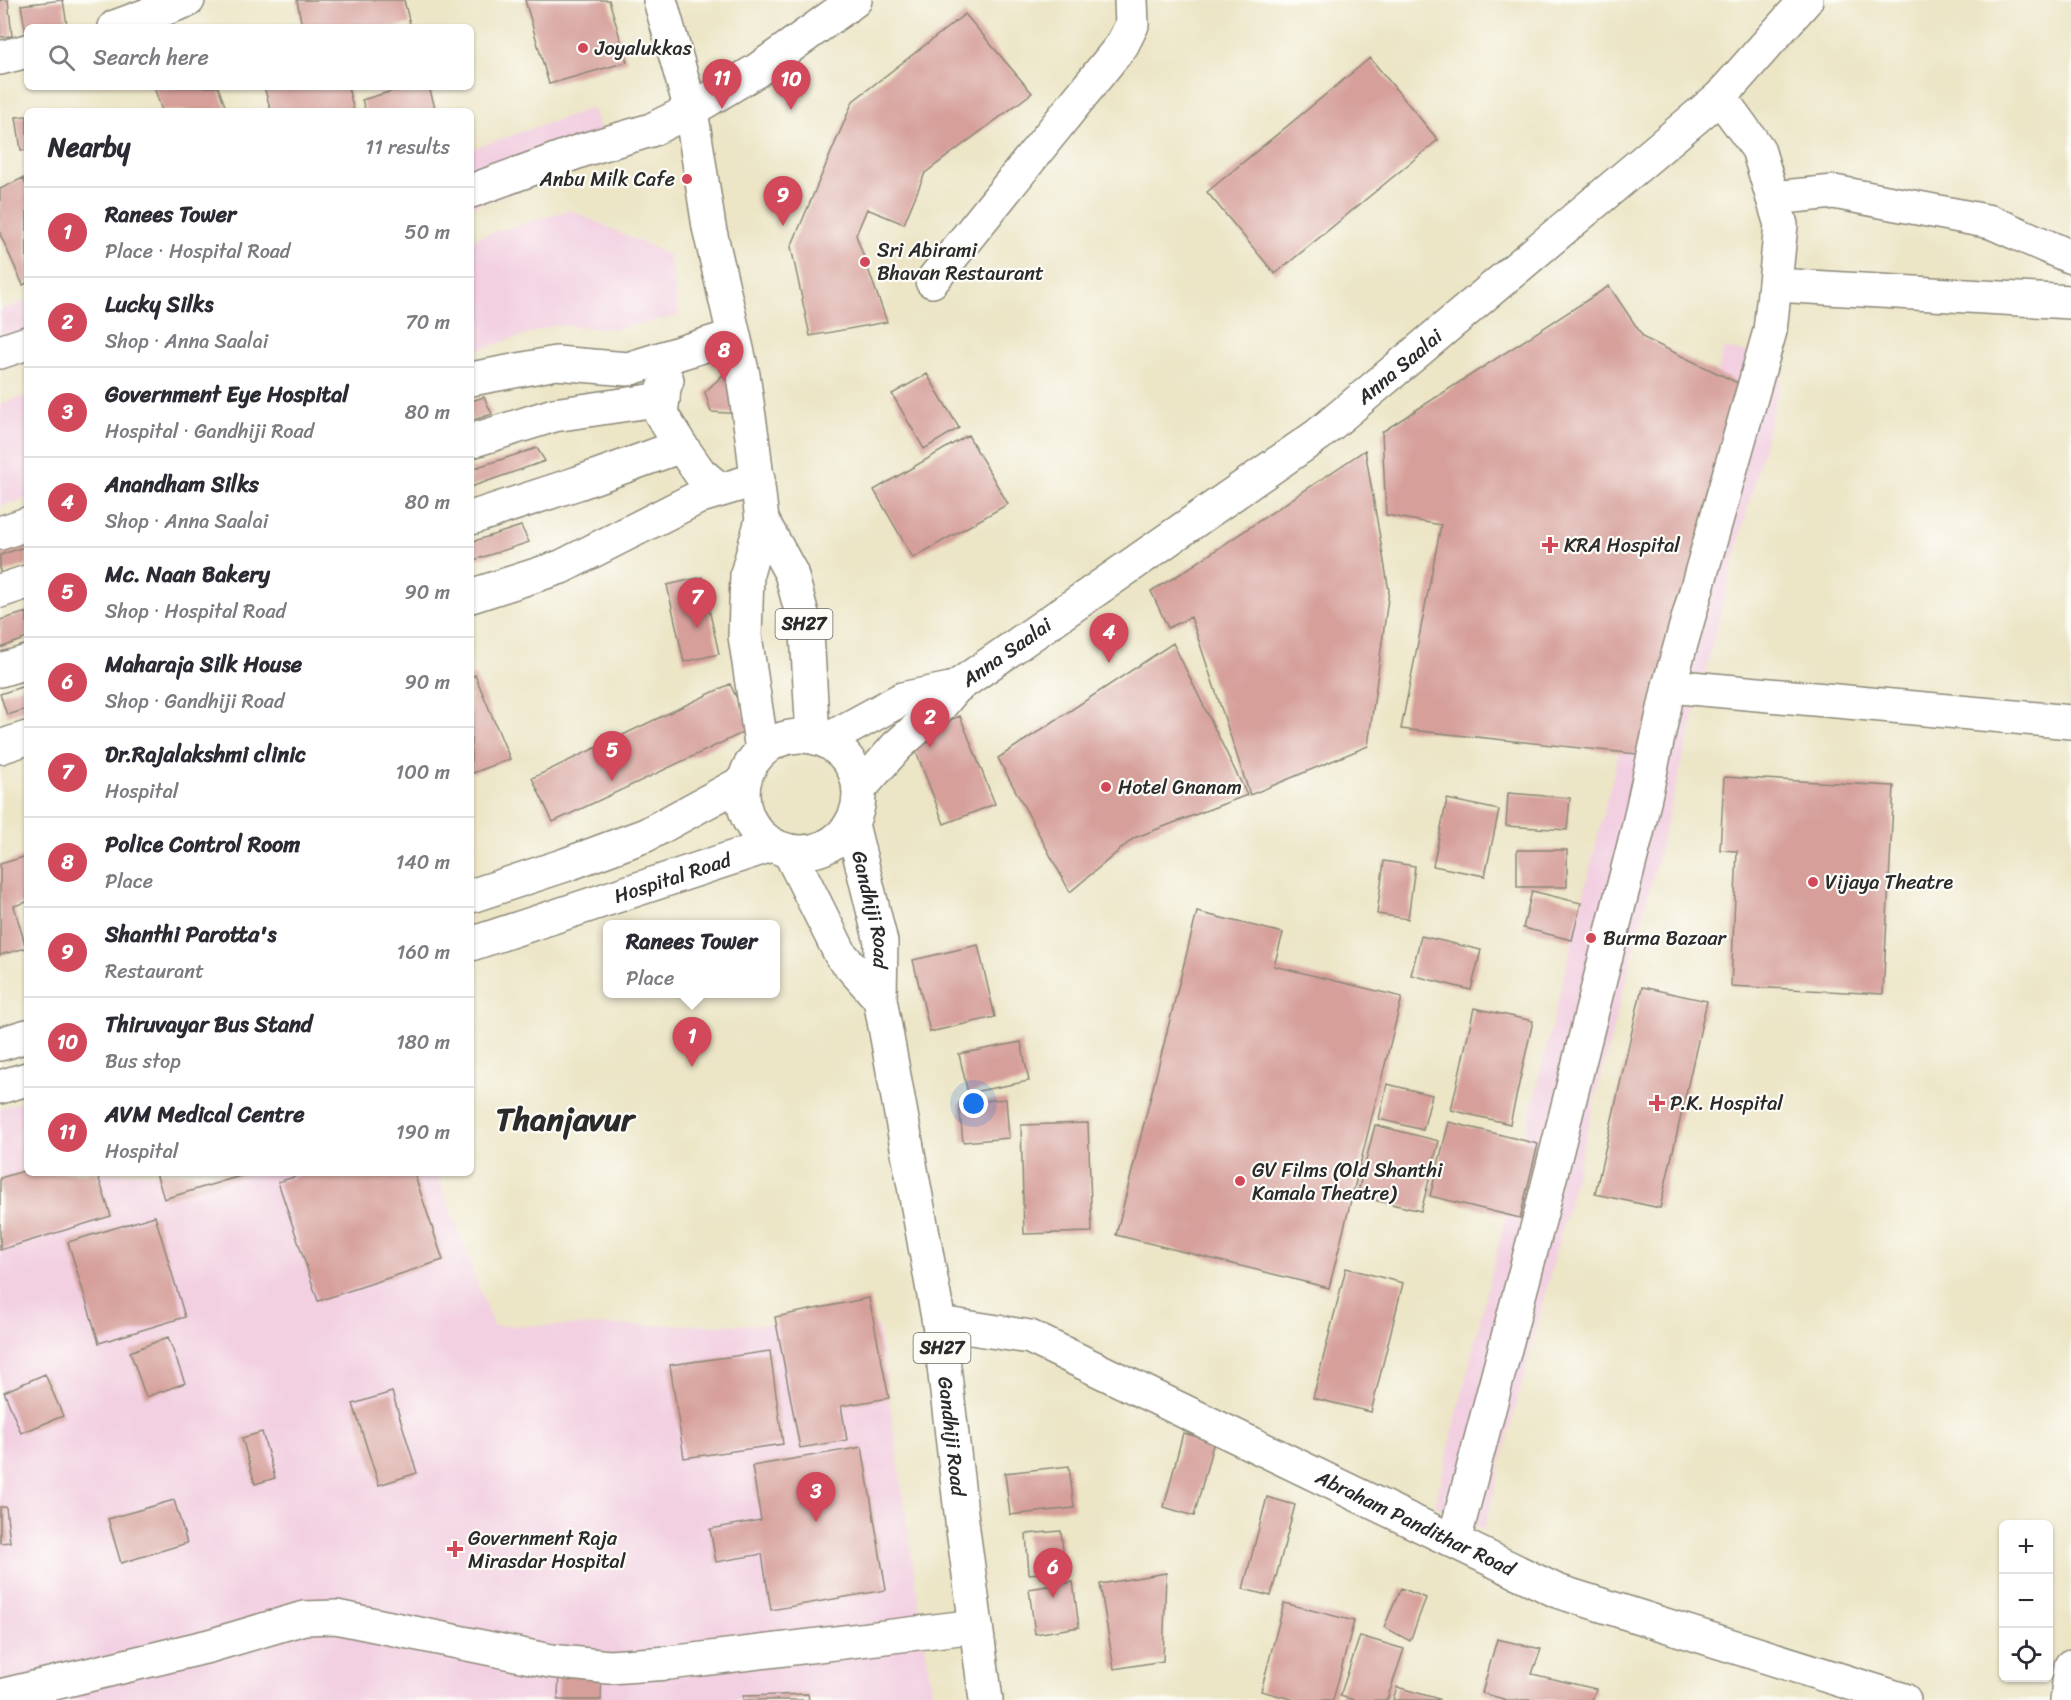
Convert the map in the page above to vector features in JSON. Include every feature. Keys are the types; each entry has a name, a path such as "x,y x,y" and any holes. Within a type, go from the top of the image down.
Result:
{"street":[{"path":"123,24 188,0"},
{"name":"SH27","path":"660,0 691,110 709,227 743,375 758,479 762,520 747,574 745,636 762,750"},
{"path":"474,190 583,150 651,130 691,110 756,71 855,0"},
{"path":"932,281 1122,45 1132,25 1131,0"},
{"name":"Anna Saalai","path":"860,788 897,746 933,714 955,688 1318,435 1720,97 1806,0"},
{"path":"0,58 24,52"},
{"path":"1454,1541 1541,1213 1632,852 1669,686 1770,331 1781,225 1758,149 1720,97"},
{"path":"1773,198 1833,192 1991,222 2071,257"},
{"path":"1775,285 2071,302"},
{"path":"474,378 556,363 628,369 734,336"},
{"path":"0,352 24,345"},
{"path":"679,354 664,388 661,414 700,473 719,489"},
{"path":"474,440 554,415 663,399"},
{"path":"474,517 681,446"},
{"path":"474,595 561,567 701,496 758,479"},
{"name":"SH27","path":"762,520 790,573 807,633 819,739"},
{"path":"0,533 24,525"},
{"path":"0,591 24,583"},
{"path":"0,670 24,663"},
{"path":"1669,686 2071,722"},
{"name":"Anna Saalai","path":"819,739 902,699 955,688"},
{"path":"795,736 819,739 838,749 849,760 860,788 859,806 852,824 840,838 825,848 807,852 780,848 757,833 747,818 743,800 743,782 750,764 762,750 777,740 795,736"},
{"path":"0,747 24,739"},
{"path":"474,895 646,835 743,782"},
{"name":"Gandhiji Road","path":"852,824 881,942 880,999 939,1323 986,1700"},
{"name":"Hospital Road","path":"474,943 780,848"},
{"name":"Gandhiji Road","path":"780,848 841,955 880,999"},
{"path":"0,1044 24,1037"},
{"path":"0,1087 24,1080"},
{"name":"Abraham Pandithar Road","path":"939,1323 1030,1337 1557,1591 1904,1700"},
{"path":"0,1696 209,1646 304,1618 336,1617 550,1661 609,1667 669,1663 976,1626"},
{"path":"2067,1700 2071,1666"}],"shaded area":[{"path":"593,108 609,159 474,206 474,148"},
{"path":"570,210 669,255 679,316 614,329 556,325 474,351 474,238"},
{"path":"24,302 24,361 0,369 0,310"},
{"path":"1724,348 1786,360 1484,1530 1435,1505 1605,807"},
{"path":"24,396 24,499 0,506 0,404"},
{"name":"Government Raja Mirasdar Hospital","path":"24,1102 24,1176 438,1176 493,1326 878,1324 933,1700 0,1700 0,1108"}],"building":[{"path":"0,0 8,0 12,36 0,37"},
{"path":"63,0 67,24 24,24 21,5"},
{"path":"297,0 404,0 410,24 301,24"},
{"path":"525,0 609,0 627,62 549,84"},
{"path":"965,14 1032,93 925,173 904,224 867,209 856,235 887,322 810,336 791,247 853,101"},
{"path":"1370,58 1438,140 1275,274 1207,192"},
{"path":"155,90 219,90 226,108 161,108"},
{"path":"265,90 349,90 353,108 270,108"},
{"path":"396,90 430,90 435,108 365,108 362,100"},
{"path":"24,116 24,150 21,150 16,117"},
{"path":"23,178 23,285 0,234 0,189"},
{"name":"KRA Hospital","path":"1609,286 1644,338 1742,385 1646,755 1401,729 1441,525 1386,515 1382,432"},
{"path":"728,370 743,414 711,412 705,392"},
{"path":"927,374 959,428 924,449 892,394"},
{"path":"484,397 492,414 474,420 474,400"},
{"path":"968,435 1008,504 913,558 874,490"},
{"path":"537,448 545,461 474,486 474,468"},
{"path":"1365,450 1389,591 1368,746 1250,795 1191,617 1168,628 1151,591"},
{"path":"521,526 529,542 474,560 474,541"},
{"path":"24,547 24,566 0,574 0,555"},
{"path":"702,577 719,654 684,662 667,585"},
{"path":"24,613 24,639 0,648 0,620"},
{"path":"1173,643 1247,795 1134,838 1070,892 998,758"},
{"path":"474,676 510,759 474,773"},
{"path":"730,684 751,729 553,822 532,778"},
{"path":"24,686 24,710 7,715 0,694"},
{"path":"960,716 995,804 944,824 910,736"},
{"path":"1724,777 1894,786 1883,994 1731,986 1737,851 1720,850"},
{"path":"1508,793 1570,798 1567,830 1506,826"},
{"path":"1447,799 1499,810 1485,876 1433,866"},
{"path":"1517,850 1567,850 1567,887 1517,887"},
{"path":"24,857 24,903 14,906 24,949 0,955 0,864"},
{"path":"1384,861 1415,866 1408,919 1377,914"},
{"path":"1532,891 1581,903 1572,940 1523,928"},
{"path":"1197,912 1283,933 1274,966 1402,997 1329,1288 1116,1235"},
{"path":"1421,936 1481,950 1471,990 1411,975"},
{"path":"978,945 995,1017 930,1032 913,960"},
{"path":"1642,987 1707,1001 1660,1208 1595,1194"},
{"path":"1474,1008 1533,1021 1510,1124 1451,1110"},
{"path":"1021,1042 1029,1081 968,1093 959,1054"},
{"path":"1387,1084 1432,1095 1423,1130 1379,1119"},
{"path":"1006,1099 1009,1138 963,1142 959,1103"},
{"path":"1449,1122 1538,1144 1520,1218 1430,1196"},
{"path":"1088,1123 1092,1232 1024,1234 1021,1125"},
{"path":"1375,1125 1439,1141 1421,1211 1357,1196"},
{"path":"24,1171 24,1176 98,1176 111,1216 0,1250 0,1178"},
{"path":"157,1176 240,1176 164,1199"},
{"path":"297,1176 415,1176 443,1260 318,1301 278,1182"},
{"path":"155,1216 185,1317 99,1343 68,1242"},
{"path":"1346,1268 1403,1283 1371,1412 1313,1398"},
{"path":"869,1298 889,1398 841,1406 847,1440 800,1448 775,1317"},
{"path":"168,1337 185,1383 146,1397 130,1352"},
{"path":"770,1351 783,1444 684,1458 670,1365"},
{"path":"45,1374 63,1416 21,1433 4,1392"},
{"path":"392,1392 417,1473 379,1485 353,1404"},
{"path":"262,1432 275,1478 255,1484 242,1438"},
{"path":"1183,1433 1214,1441 1194,1516 1164,1507"},
{"path":"862,1447 886,1590 771,1610 762,1554 716,1562 710,1529 761,1520 752,1466"},
{"path":"1069,1466 1074,1508 1010,1515 1005,1473"},
{"path":"1267,1497 1295,1505 1271,1596 1243,1589"},
{"path":"174,1500 187,1543 121,1563 108,1519"},
{"path":"0,1507 6,1507 10,1542 0,1543"},
{"path":"1061,1531 1065,1571 1029,1574 1026,1534"},
{"path":"1166,1573 1163,1661 1114,1669 1100,1584"},
{"path":"1073,1582 1079,1627 1035,1634 1029,1589"},
{"path":"1401,1588 1426,1598 1410,1641 1384,1627"},
{"path":"1284,1603 1354,1621 1333,1700 1295,1700 1261,1691"},
{"path":"1360,1636 1404,1649 1387,1700 1354,1700 1340,1696"},
{"path":"1497,1639 1541,1649 1532,1674 1596,1689 1592,1700 1507,1700 1482,1693"},
{"path":"559,1668 602,1669 601,1700 558,1700"},
{"path":"1397,1687 1439,1699 1439,1700 1393,1700"},
{"path":"808,1694 809,1700 743,1700 743,1696"}],"place":[{"name":"Joyalukkas","path":"583,48"},
{"name":"AVM Medical Centre","path":"722,109"},
{"name":"Thiruvayar Bus Stand","path":"791,110"},
{"name":"Anbu Milk Cafe","path":"687,179"},
{"name":"Shanthi Parotta's","path":"783,226"},
{"name":"Sri Abirami Bhavan Restaurant","path":"865,262"},
{"name":"Police Control Room","path":"724,381"},
{"name":"KRA Hospital","path":"1550,545"},
{"name":"Dr.Rajalakshmi clinic","path":"697,628"},
{"name":"Anandham Silks","path":"1109,663"},
{"name":"Lucky Silks","path":"930,748"},
{"name":"Mc. Naan Bakery","path":"612,781"},
{"name":"Hotel Gnanam","path":"1106,787"},
{"name":"Vijaya Theatre","path":"1813,882"},
{"name":"Burma Bazaar","path":"1591,938"},
{"name":"Ranees Tower","path":"692,1067"},
{"name":"P.K. Hospital","path":"1657,1103"},
{"name":"GV Films (Old Shanthi Kamala Theatre)","path":"1240,1181"},
{"name":"Government Eye Hospital","path":"816,1522"},
{"name":"Government Raja Mirasdar Hospital","path":"455,1549"},
{"name":"Maharaja Silk House","path":"1053,1598"}],"district":[{"name":"Thanjavur","path":"565,1119"}]}
